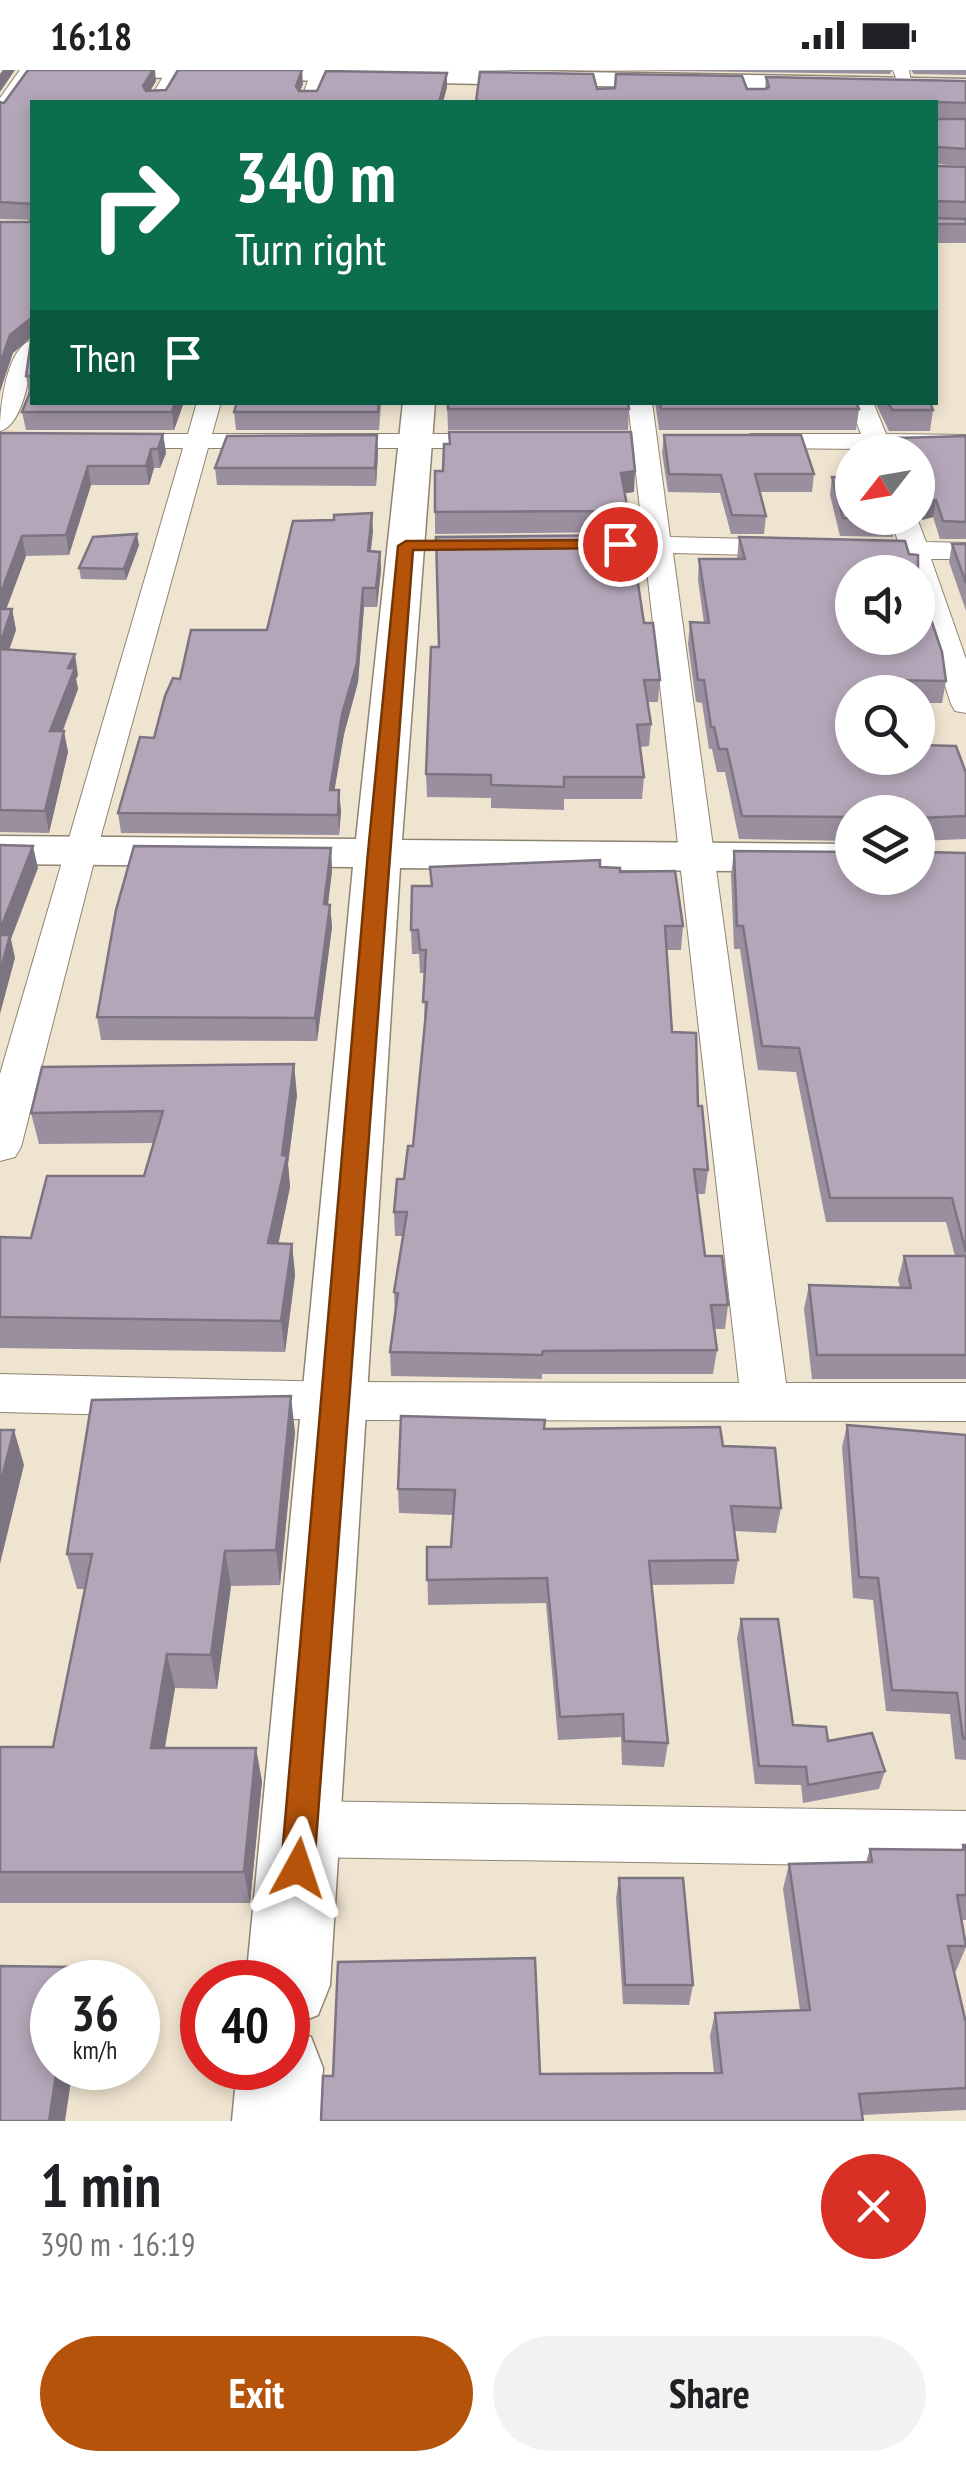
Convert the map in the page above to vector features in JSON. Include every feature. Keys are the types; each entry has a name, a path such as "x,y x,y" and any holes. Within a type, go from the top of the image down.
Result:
{"street":[{"path":"0,110 28,70"},
{"path":"118,70 463,72 603,78 752,92 904,77 962,92"},
{"path":"309,100 320,71"},
{"path":"157,100 174,72"},
{"path":"453,100 463,72"},
{"path":"603,78 604,100"},
{"path":"0,424 30,352"},
{"path":"0,1147 80,850 208,405"},
{"path":"640,405 765,1402"},
{"path":"862,405 873,435"},
{"path":"290,1960 378,852 415,546 417,422"},
{"path":"0,441 198,440 417,422 530,441"},
{"path":"721,441 835,445"},
{"path":"935,444 966,442"},
{"path":"910,535 966,704"},
{"path":"598,545 966,551"},
{"path":"0,850 835,858"},
{"path":"0,1393 334,1400 966,1402"},
{"path":"301,1829 966,1839"},
{"path":"276,2121 278,2090"}],"building":[{"path":"28,70 153,70 143,86 146,91 166,90 178,70 302,70 296,86 299,91 317,91 326,71 447,73 440,100 30,100 30,204 0,202 0,102 4,103"},
{"path":"480,72 593,74 597,89 615,88 616,74 742,76 747,89 766,89 766,77 966,81 966,103 476,100"},
{"path":"938,119 966,119 966,149 938,147"},
{"path":"938,166 966,167 966,202 938,201"},
{"path":"938,218 966,219 966,224 938,224"},
{"path":"0,222 29,222 30,319 10,335 0,364"},
{"path":"30,392 30,405 174,405 172,412 22,412"},
{"path":"236,405 379,405 378,412 234,412"},
{"path":"448,405 628,405 629,409 448,409"},
{"path":"660,405 857,405 859,409 661,409"},
{"path":"890,405 931,405 933,410 892,410"},
{"path":"449,432 631,432 635,471 621,473 628,511 435,512 435,471 443,471 444,444 450,444"},
{"path":"0,433 163,434 158,449 151,449 146,466 88,466 66,535 22,536 0,595"},
{"path":"377,435 375,468 215,468 227,436"},
{"path":"664,435 801,435 814,474 755,474 766,516 732,515 721,475 669,474"},
{"path":"966,436 966,522 943,521 935,500 935,437"},
{"path":"372,513 368,551 380,552 376,588 363,588 357,663 342,714 330,790 339,790 338,815 118,813 140,737 154,738 165,696 173,678 180,679 191,630 267,630 293,521 334,520 334,515"},
{"path":"137,534 124,569 79,568 93,537"},
{"path":"629,535 629,564 635,564 644,623 653,623 660,680 644,680 651,724 637,725 644,777 564,777 564,787 491,785 491,775 426,774 431,647 439,647 436,537"},
{"path":"739,537 905,541 909,554 918,555 835,555 835,655 935,655 935,631 946,681 935,681 935,675 835,675 835,775 935,775 935,745 956,746 966,773 966,816 935,817 935,795 835,795 835,817 742,816 727,749 719,749 711,727 704,680 698,680 690,622 709,623 699,559 745,559"},
{"path":"952,544 966,544 966,583"},
{"path":"0,609 12,609 0,644"},
{"path":"0,649 75,654 68,668 75,668 50,731 64,731 45,811 0,810"},
{"path":"0,845 33,846 0,930"},
{"path":"134,846 331,848 324,904 330,905 315,1018 97,1017 116,910"},
{"path":"734,851 835,852 835,895 935,895 935,852 966,853 966,1252 952,1198 830,1198 799,1048 762,1046 743,926 737,926"},
{"path":"600,860 600,867 620,868 620,872 675,871 683,926 665,926 672,1032 696,1033 698,1106 702,1106 708,1170 694,1169 705,1256 722,1256 728,1305 711,1305 717,1350 543,1351 542,1355 390,1352 398,1293 394,1292 407,1212 394,1212 397,1179 404,1179 408,1146 413,1146 427,1002 423,1002 426,950 420,950 418,930 411,930 412,886 432,886 430,867"},
{"path":"0,935 10,935 0,972"},
{"path":"294,1064 282,1155 287,1156 268,1243 292,1244 281,1321 0,1317 0,1237 31,1238 47,1176 144,1176 163,1111 31,1113 42,1067"},
{"path":"904,1256 966,1256 966,1355 817,1355 809,1285 911,1288"},
{"path":"291,1396 276,1550 225,1551 211,1655 167,1654 151,1748 256,1748 244,1872 0,1872 0,1747 53,1747 92,1554 67,1554 92,1400"},
{"path":"401,1416 545,1420 544,1429 720,1427 723,1446 775,1448 781,1508 731,1506 738,1560 649,1561 668,1743 624,1741 623,1714 560,1717 547,1578 427,1580 427,1547 451,1547 455,1490 398,1489"},
{"path":"847,1425 966,1435 966,1739 957,1693 892,1690 878,1578 859,1577"},
{"path":"0,1430 14,1430 0,1485"},
{"path":"741,1619 778,1619 793,1725 826,1727 828,1741 872,1733 885,1771 808,1785 806,1767 759,1766"},
{"path":"966,1845 966,1895 957,1895 966,1946 948,1946 966,2023 966,2088 859,2094 863,2121 321,2121 323,2076 333,2076 338,1962 535,1958 540,2074 722,2073 715,2013 810,2010 789,1864 872,1862 870,1849 964,1850"},
{"path":"619,1878 683,1878 693,1985 625,1985"},
{"path":"0,1966 30,1966 30,2090 54,2090 49,2121 0,2121"}],"route":[{"path":"298,1868 406,546 620,544"}]}
